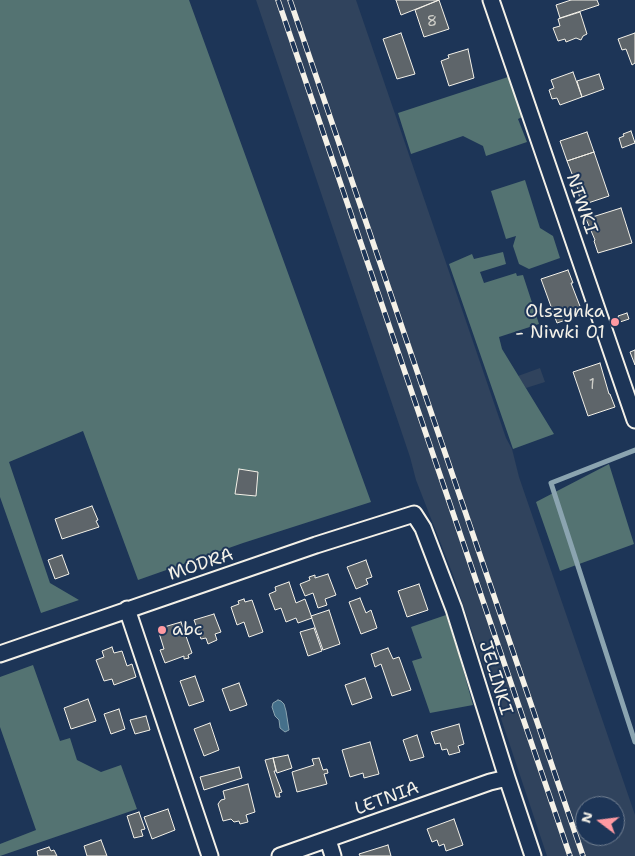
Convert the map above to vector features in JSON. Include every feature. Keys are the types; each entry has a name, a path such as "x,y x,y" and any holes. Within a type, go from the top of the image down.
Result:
{"street":[{"name":"NIWKI","path":"492,0 635,420"},
{"name":"MODRA","path":"0,654 127,609 414,514"},
{"name":"JELINKI","path":"414,514 423,528 454,609 533,856"},
{"path":"127,609 210,856"},
{"name":"LETNIA","path":"280,856 490,782 507,778"},
{"path":"328,840 333,856"}],"shaded area":[{"path":"256,0 356,0 506,438 512,449 519,477 635,815 635,856 547,856 453,575 416,480 410,457"},
{"path":"540,368 545,382 526,388 518,376"},
{"path":"278,700 284,704 286,711 289,730 285,732 280,728 279,720 275,716 272,707 273,703"}],"green space":[{"path":"0,0 189,0 371,502 243,543 138,580 83,431 9,462 50,583 79,600 41,613 0,497"},
{"path":"508,77 522,117 518,119 527,142 486,156 483,146 463,136 411,154 398,113"},
{"path":"525,180 540,228 553,236 560,258 529,269 519,264 513,246 516,236 506,239 491,191"},
{"path":"503,252 506,264 480,272 484,283 516,273 517,276 523,275 539,324 499,337 502,349 554,434 513,449 449,264 472,254 474,259"},
{"path":"609,464 634,544 560,571 536,502"},
{"path":"446,615 473,705 430,713 412,661 422,658 411,627"},
{"path":"33,665 60,741 70,738 77,760 101,772 121,765 137,809 0,856 0,844 36,830 0,727 0,677"}],"building":[{"path":"396,0 439,0 401,15"},
{"path":"439,0 449,29 424,37 415,10"},
{"path":"571,0 597,0 599,5 560,18 556,5"},
{"path":"580,12 587,34 581,40 576,38 566,42 565,39 558,41 553,28 560,26 558,19"},
{"path":"401,33 415,74 397,79 383,39"},
{"path":"635,33 635,63 632,65 626,49 622,50 618,39"},
{"path":"468,49 474,78 449,86 441,61 449,58 448,55"},
{"path":"573,72 582,97 560,105 557,98 552,99 549,90 554,88 551,80"},
{"path":"599,74 604,89 582,97 577,81"},
{"path":"631,131 635,143 622,148 619,138"},
{"path":"587,132 594,152 567,161 560,141"},
{"path":"594,152 609,196 582,205 567,161"},
{"path":"621,208 632,243 598,253 586,219"},
{"path":"568,270 583,314 557,323 541,279"},
{"path":"627,313 629,319 620,322 618,316"},
{"path":"635,350 635,365 630,352"},
{"path":"600,363 615,407 588,416 573,372"},
{"path":"239,469 258,472 256,496 235,494"},
{"path":"92,506 99,527 62,539 55,519"},
{"path":"62,555 69,574 55,579 48,560"},
{"path":"366,560 372,577 366,579 368,584 356,589 347,567"},
{"path":"328,574 336,595 325,599 327,605 318,608 313,593 305,596 300,584 310,580 309,577 315,575 315,578"},
{"path":"289,582 296,603 305,599 312,618 298,623 296,618 286,622 281,608 275,610 269,594 276,591 275,587"},
{"path":"419,584 428,610 407,617 398,591"},
{"path":"360,598 366,613 371,610 377,628 361,634 349,602"},
{"path":"244,599 245,602 252,600 263,632 249,637 244,622 237,625 231,607 239,604 238,601"},
{"path":"329,610 340,644 323,650 311,616"},
{"path":"214,614 221,632 215,634 217,640 208,644 206,638 201,639 194,620"},
{"path":"181,622 192,653 188,655 189,658 184,659 184,656 165,663 160,650 164,649 159,633 166,631 164,627"},
{"path":"314,628 322,651 308,656 300,632"},
{"path":"112,647 114,653 122,651 127,666 132,664 136,677 114,685 112,679 104,681 96,660 104,657 102,651"},
{"path":"388,648 393,659 399,657 411,690 392,696 381,664 375,667 371,654"},
{"path":"195,676 204,701 189,706 180,681"},
{"path":"365,678 372,698 352,705 345,685"},
{"path":"239,683 247,705 230,711 222,689"},
{"path":"88,699 96,721 71,729 64,708"},
{"path":"119,709 125,729 111,734 104,714"},
{"path":"146,716 150,730 135,734 130,720"},
{"path":"210,723 219,750 204,756 194,729"},
{"path":"459,724 464,744 458,746 460,752 449,755 447,749 442,750 440,743 435,744 431,732"},
{"path":"417,735 424,757 410,761 403,740"},
{"path":"370,742 379,774 364,778 363,773 350,777 342,750"},
{"path":"288,755 292,768 277,773 273,758"},
{"path":"273,758 276,771 274,771 282,792 279,793 280,797 276,797 265,760"},
{"path":"319,758 323,770 327,769 328,773 324,774 327,784 297,792 292,772 314,765 312,759"},
{"path":"239,767 242,778 204,790 200,777"},
{"path":"248,784 255,812 246,815 248,822 240,824 239,821 234,822 231,819 223,821 218,804 221,800 225,799 223,791"},
{"path":"168,809 175,830 152,839 144,817"},
{"path":"139,812 145,829 141,830 143,836 134,838 127,816"},
{"path":"454,819 463,845 446,851 444,844 439,846 437,840 432,842 427,829"},
{"path":"101,840 107,856 87,856 84,846"},
{"path":"388,845 391,856 360,856 359,854"},
{"path":"49,847 51,851 54,850 57,856 38,856 37,851"}],"waterway":[{"path":"635,450 551,483 635,742"}],"railway":[{"path":"278,0 570,856"},
{"path":"290,0 583,856"}],"place":[{"name":"Olszynka - Niwki 01","path":"615,322"},
{"name":"abc","path":"162,630"}]}
